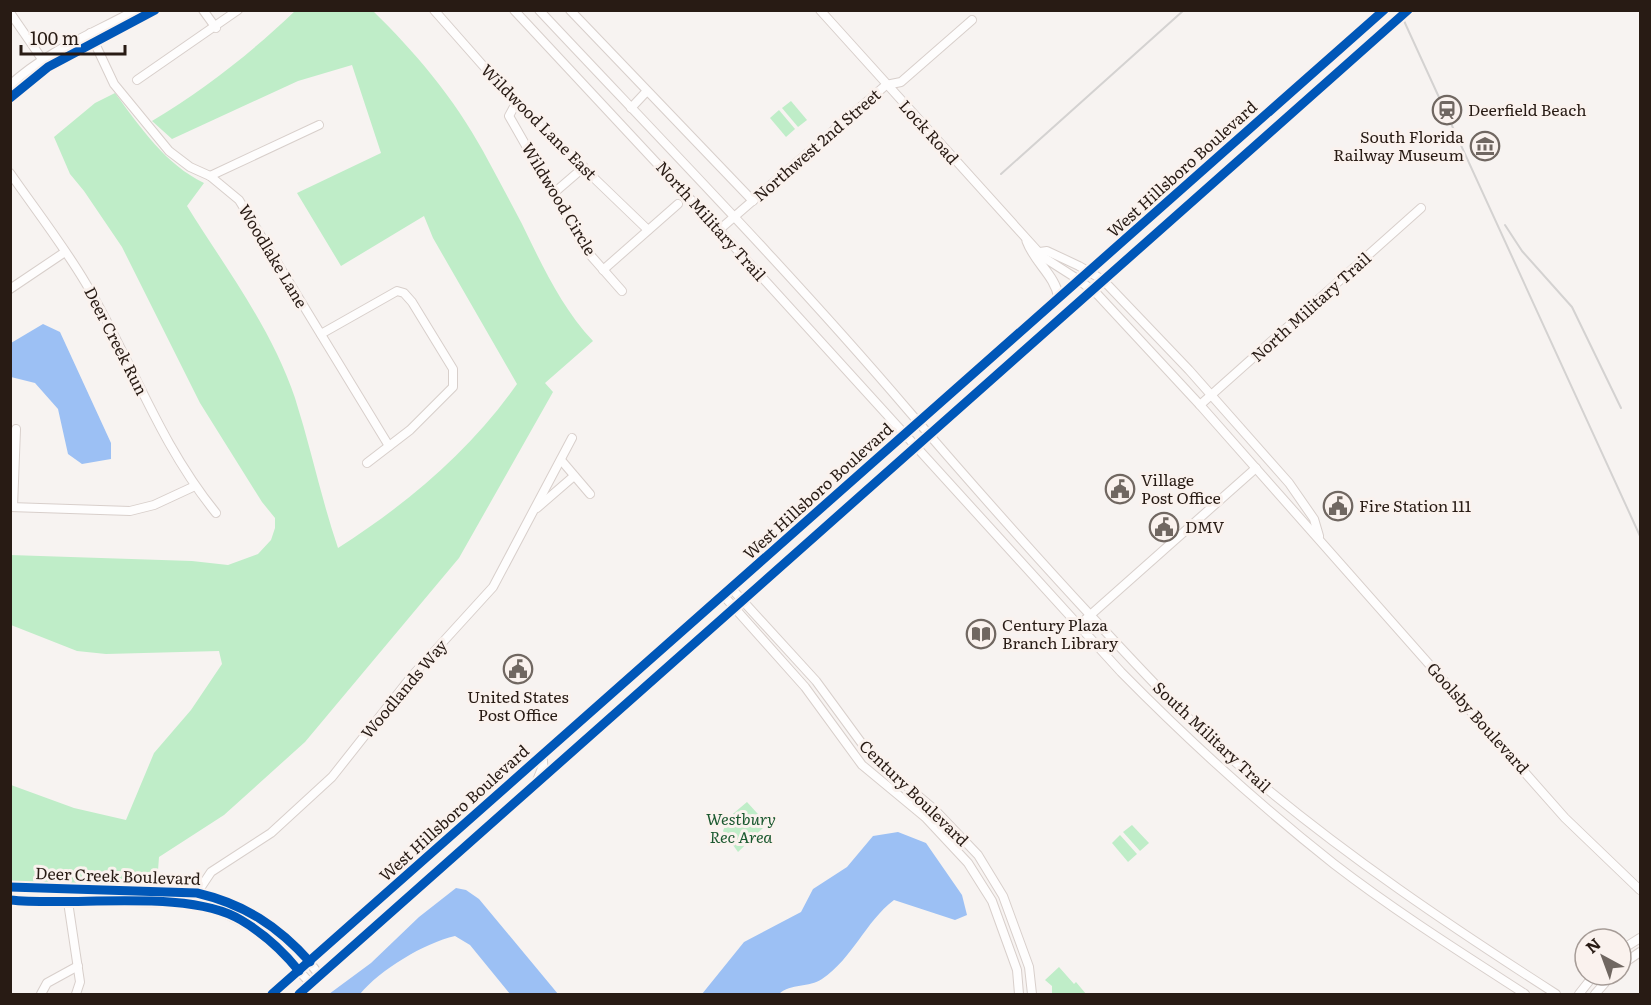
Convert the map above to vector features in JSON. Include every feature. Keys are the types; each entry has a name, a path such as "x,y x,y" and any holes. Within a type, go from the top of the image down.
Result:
{"main road":[{"name":"West Hillsboro Boulevard","path":"272,994 1384,10"},
{"name":"West Hillsboro Boulevard","path":"299,994 1408,10"},
{"path":"1318,89 1329,73 1329,59"},
{"path":"1211,184 1219,157"},
{"path":"1027,241 1031,252 1053,278 1059,298"},
{"path":"557,743 554,755 557,766"},
{"path":"536,785 543,767 542,756"}],"street":[{"path":"10,85 43,59 136,10"},
{"path":"10,98 48,67 155,10"},
{"path":"203,10 216,28"},
{"path":"137,80 216,28 238,10"},
{"name":"Wildwood Lane East","path":"434,10 516,103 648,230"},
{"name":"North Military Trail","path":"514,10 905,434"},
{"name":"North Military Trail","path":"539,10 734,218 918,422"},
{"path":"570,10 646,92 753,201"},
{"name":"Lock Road","path":"820,10 1027,241 1043,257 1079,280"},
{"path":"11,14 48,67"},
{"name":"Northwest 2nd Street","path":"719,230 886,85 901,82 972,20"},
{"name":"Woodlake Lane","path":"90,33 114,84 169,151 190,167 210,176 239,200 389,446"},
{"path":"631,108 646,92"},
{"name":"Wildwood Circle","path":"516,103 509,116 555,192 585,249 622,291"},
{"path":"210,176 319,125"},
{"path":"555,192 584,167"},
{"name":"Deer Creek Run","path":"10,172 86,283 160,430 195,486 216,513"},
{"path":"603,270 678,204"},
{"name":"North Military Trail","path":"1200,405 1421,208"},
{"name":"Lock Road","path":"1040,252 1047,251 1103,280"},
{"path":"10,289 65,252"},
{"path":"1079,280 1093,290"},
{"name":"Goolsby Boulevard","path":"1103,280 1211,395 1289,483 1314,519 1321,540"},
{"name":"Goolsby Boulevard","path":"1093,290 1321,540 1565,818 1641,890"},
{"path":"321,334 397,291 404,293 412,302 453,369 453,387 389,446 367,463"},
{"name":"South Military Trail","path":"918,422 1000,518 1090,615 1183,712 1247,772 1391,885 1556,994"},
{"path":"15,429 12,507 130,511 154,505 195,486"},
{"name":"South Military Trail","path":"905,434 1078,626 1179,731 1237,784 1371,891 1525,994"},
{"name":"Woodlands Way","path":"195,903 197,893 211,872 271,833 332,777 411,677 493,587 572,438"},
{"path":"561,460 590,494"},
{"path":"1078,626 1256,468"},
{"path":"533,512 574,476"},
{"name":"Century Boulevard","path":"731,588 816,681 871,756 934,809 978,855 1003,896 1029,967 1032,994"},
{"name":"Century Boulevard","path":"723,596 805,687 862,765 926,818 968,863 992,901 1017,970 1019,994"},
{"name":"Deer Creek Boulevard","path":"10,887 197,893 253,912 283,934 320,976"},
{"name":"Deer Creek Boulevard","path":"10,900 195,903 241,919 275,945 311,984"},
{"path":"68,902 80,982 76,994"},
{"path":"41,994 47,983 78,966"}],"green space":[{"path":"295,11 373,11 404,43 447,94 472,131 553,285 571,314 593,341 545,383 553,392 459,558 305,742 224,815 159,857 157,884 11,883 11,785 74,808 126,820 154,753 191,710 222,664 219,651 106,654 77,651 11,625 10,555 192,561 228,565 258,554 271,540 275,528 275,518 262,502 200,403 122,247 70,174 54,137 95,103 115,93 155,144 177,166 204,183 187,206 247,299 274,347 295,398 338,548 364,531 436,475 479,432 517,384 433,238 424,216 341,266 297,193 381,153 352,65 298,81 172,139 152,121 227,70"},
{"path":"791,101 807,120 798,127 782,108"},
{"path":"779,110 795,129 786,137 770,118"},
{"name":"Westbury Rec Area","path":"747,802 767,824 738,852 723,831 728,818"},
{"path":"1132,825 1149,843 1140,851 1123,832"},
{"path":"1120,835 1137,854 1128,862 1112,843"},
{"path":"1059,967 1086,994 1052,994 1052,986 1045,980"}],"water":[{"path":"43,324 60,332 111,443 111,459 82,464 68,454 58,409 35,383 11,377 11,343"},
{"path":"898,832 926,843 962,895 967,915 955,920 894,900 875,919 842,961 817,982 789,988 779,994 702,994 744,942 801,912 813,889 847,867 873,836"},
{"path":"456,888 466,890 479,899 558,994 510,994 470,945 455,936 430,945 403,959 379,976 360,994 329,994 371,963 419,917"}],"railway":[{"path":"1001,174 1184,10"},
{"path":"1399,10 1640,536"},
{"path":"1505,225 1522,251 1572,307 1621,408"}],"cycle path":[{"path":"10,98 48,67 155,10"},
{"path":"272,994 1384,10"},
{"path":"299,994 1408,10"},
{"path":"10,887 197,893 230,903 259,918 273,927 310,962"},
{"path":"10,900 36,902 162,901 219,910 241,920 257,931 299,971"}],"place":[{"name":"Deerfield Beach","path":"1447,110"},
{"name":"South Florida Railway Museum","path":"1485,146"},
{"name":"Village Post Office","path":"1120,489"},
{"name":"Fire Station 111","path":"1338,506"},
{"name":"DMV","path":"1164,527"},
{"name":"Century Plaza Branch Library","path":"981,634"},
{"name":"United States Post Office","path":"518,669"}]}
